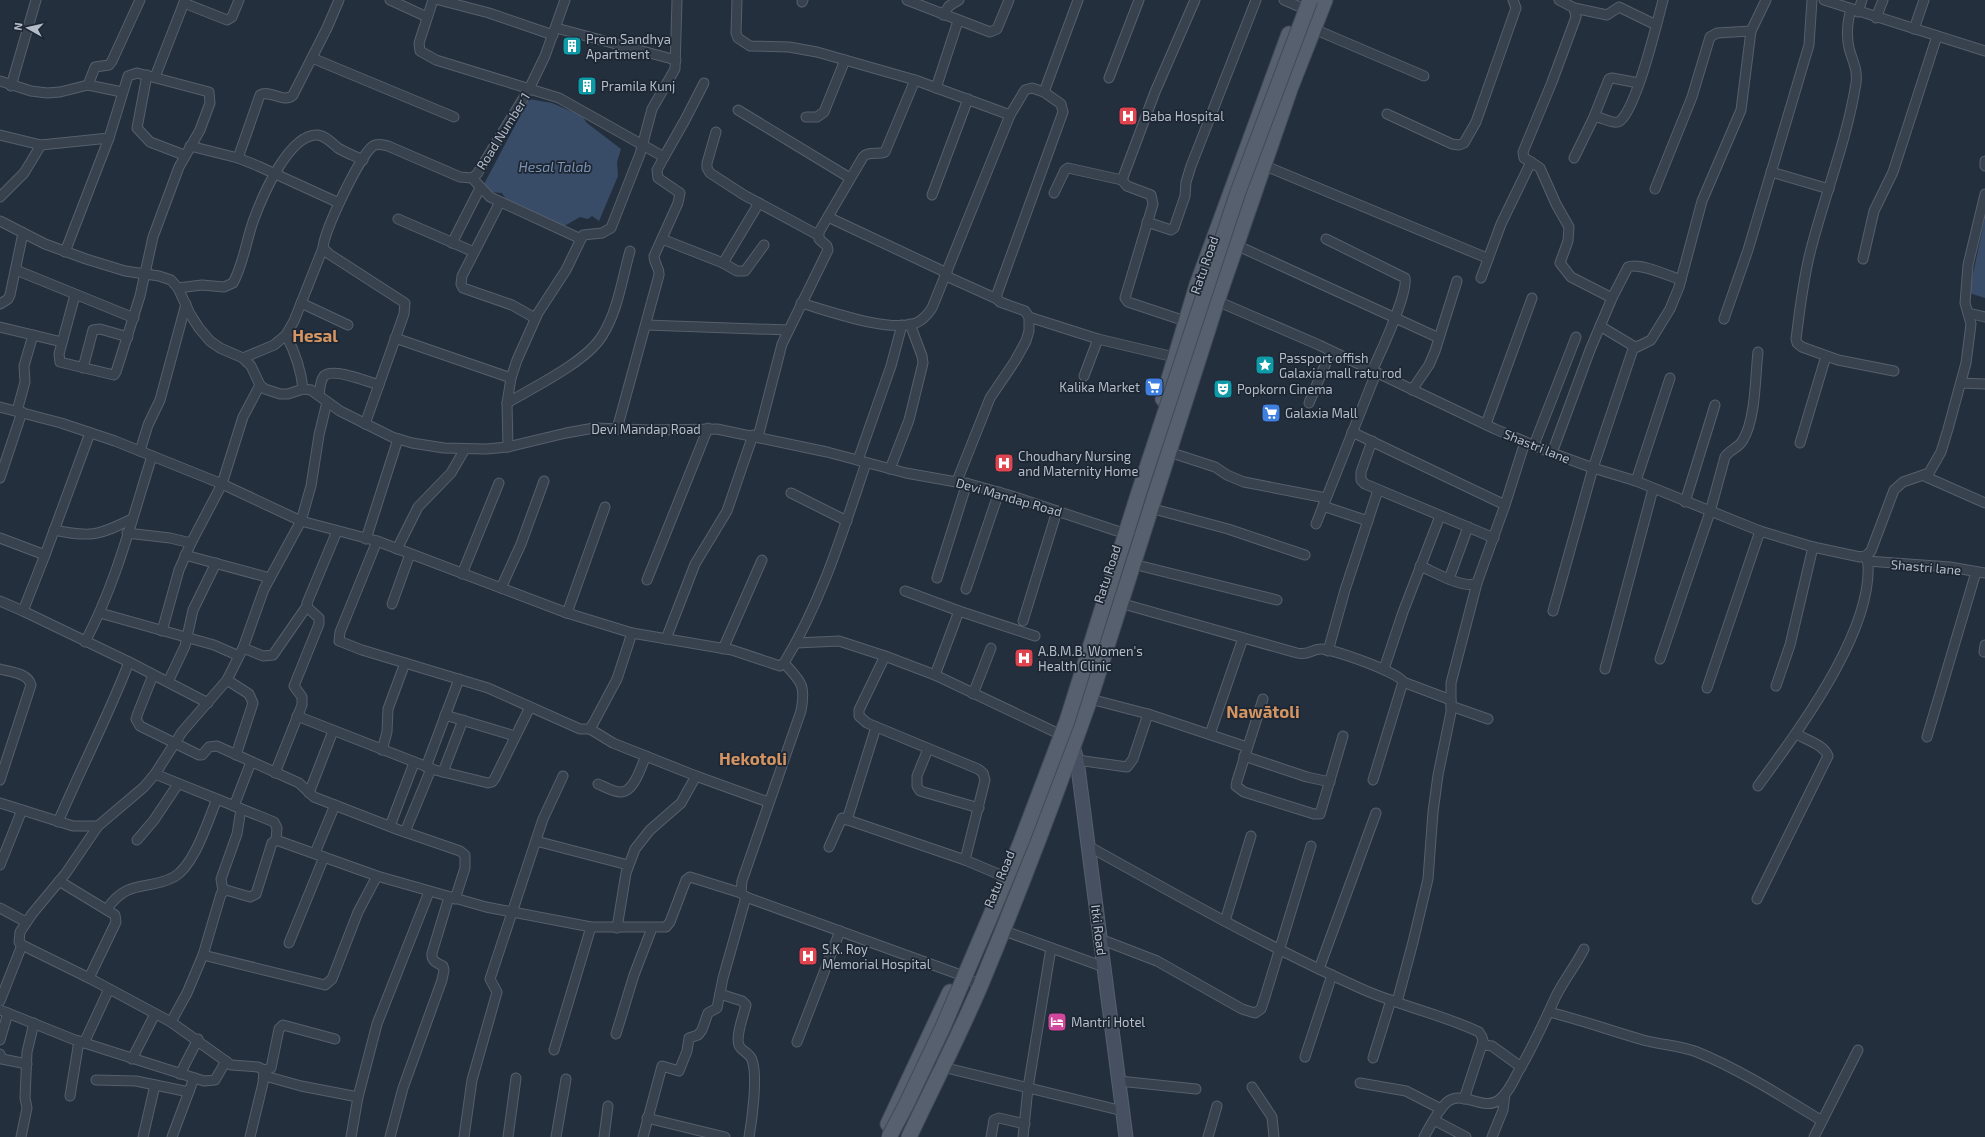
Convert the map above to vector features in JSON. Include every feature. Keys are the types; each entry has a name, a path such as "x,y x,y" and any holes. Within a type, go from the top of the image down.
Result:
{"main road":[{"path":"898,1137 950,1030 998,920 1075,724 1147,495 1245,194 1319,0"},
{"name":"Ratu Road","path":"909,1137 980,985 1022,885 1074,744 1090,699 1217,301 1263,165 1325,0"},
{"name":"Ratu Road","path":"882,1137 919,1061 958,974 1000,875 1056,732 1160,411 1185,321 1250,136 1304,2"},
{"path":"889,1137 943,1027 1021,842 1067,721 1141,485 1238,192 1304,2"}],"street":[{"path":"11,86 36,0"},
{"path":"88,85 95,67 105,66 112,61 140,0"},
{"path":"184,155 150,142 137,128 138,119 151,76 184,1 227,20 232,17 239,0"},
{"path":"238,158 260,94 267,93 290,98 312,58 339,0"},
{"path":"390,0 427,17"},
{"path":"433,0 419,43 420,51 424,55 559,98 575,105 664,157"},
{"path":"439,0 555,32 676,60"},
{"name":"Road Number 1","path":"286,335 294,321 339,203 371,147 381,144 460,178 472,178 477,174 529,89 555,32 565,0"},
{"path":"508,447 507,403 511,378 535,318 566,270 583,235 602,233 611,228 642,145 652,109 673,74 676,60 677,0"},
{"path":"738,0 736,33 742,42 756,47 794,48 817,52 915,80 1010,115"},
{"path":"907,0 985,31 994,31 997,29 1009,0"},
{"path":"943,15 949,6 959,0"},
{"path":"1044,92 1078,0"},
{"path":"1109,78 1139,0"},
{"path":"1122,180 1156,92 1195,0"},
{"path":"1147,222 1167,230 1174,228 1185,196 1186,182 1191,166 1256,0"},
{"path":"1284,0 1304,2"},
{"path":"1386,114 1452,144 1459,145 1464,143 1476,122 1516,8 1514,0"},
{"path":"1559,0 1574,8 1607,15 1619,7 1656,25"},
{"path":"1593,119 1597,117 1612,122 1620,120 1634,98 1663,0"},
{"path":"1600,326 1635,347 1647,344 1657,333 1670,309 1681,280 1702,200 1741,110 1751,31 1766,0"},
{"path":"1724,320 1748,250 1809,45 1812,0"},
{"path":"1824,0 1838,2 1876,18 1985,51"},
{"path":"1862,0 1855,10 1846,30 1849,47 1856,67 1856,80 1842,144 1811,250 1804,284 1796,339 1802,347 1826,356 1894,371"},
{"path":"1876,18 1883,0"},
{"path":"1914,29 1924,0"},
{"path":"1574,8 1576,17 1552,82 1523,152 1524,158 1540,168 1556,204 1569,227 1568,241 1560,263 1571,277 1612,298"},
{"path":"936,88 958,21"},
{"path":"1314,29 1424,76"},
{"path":"1655,189 1692,97 1710,36 1717,33 1751,31"},
{"path":"1863,259 1874,211 1894,172 1938,36"},
{"path":"312,58 454,117"},
{"path":"806,117 817,118 824,112 845,60"},
{"path":"65,252 109,138 128,76 132,73 151,76 209,92 210,102 200,130 184,155 153,237 146,264 146,274 134,318 114,375 60,362 58,358 75,295"},
{"path":"1574,158 1593,119 1606,81 1612,78 1639,83"},
{"path":"818,235 865,154 885,152 915,80"},
{"path":"0,81 11,86 47,93 60,92 88,85 122,92"},
{"path":"618,429 660,275 660,271 654,261 654,256 680,198 680,193 658,178 657,170 704,83"},
{"path":"801,303 874,323 906,325 917,323 925,317 932,308 1010,115 1024,90 1032,88 1044,92 1061,104 1063,112 1000,284 997,299"},
{"path":"932,195 968,100"},
{"path":"738,110 850,178"},
{"path":"666,639 694,564 727,511 756,436 778,356 788,330 828,250 827,246 819,239 818,235 759,203 717,177 707,168 716,132"},
{"path":"178,288 202,285 224,287 233,283 247,245 254,219 275,174 290,151 300,141 310,136 318,135 328,139 337,147 363,160"},
{"path":"0,136 41,144 109,138"},
{"path":"0,197 24,173 41,144"},
{"path":"190,146 238,158 339,203"},
{"path":"1985,161 1985,166"},
{"path":"1481,278 1487,258 1501,224 1531,162"},
{"path":"1263,165 1487,258"},
{"path":"1054,193 1065,170 1068,168 1122,180 1127,186 1152,195 1153,204 1125,298 1128,302 1185,321"},
{"path":"1771,172 1829,190"},
{"path":"472,178 490,197 580,239"},
{"path":"452,243 480,188"},
{"path":"1758,786 1796,734 1830,680 1847,644 1863,606 1866,592 1868,557 1894,490 1903,482 1924,476 1934,466 1941,452 1961,383 1970,331 1971,324 1965,303 1968,265 1985,194"},
{"path":"500,202 461,280 463,288 512,304 535,318"},
{"path":"724,263 759,203"},
{"path":"828,217 997,299 1004,304 1025,311 1029,317 1029,331 1026,341 990,398 957,481"},
{"path":"398,219 474,252"},
{"path":"0,221 65,252 124,271 171,280 178,288 193,319 210,341 220,348 243,358 251,366 260,385 265,389 280,394 288,394 303,389 300,365 295,351 286,335 274,345 243,358"},
{"path":"0,304 6,302 10,294 23,233"},
{"path":"662,239 724,263 737,271 745,271 764,245"},
{"path":"1316,524 1352,432 1405,288 1405,278 1326,240"},
{"path":"1236,245 1394,319 1439,338"},
{"path":"323,248 329,254 405,303 406,308 365,424"},
{"path":"507,403 572,364 601,338 613,312 630,251"},
{"path":"1552,453 1600,326 1628,267 1633,265 1681,280"},
{"path":"16,270 134,318"},
{"path":"1412,390 1429,365 1457,281"},
{"path":"1486,424 1532,298"},
{"name":"Shastri lane","path":"1217,301 1331,351 1412,390 1552,453 1636,482 1760,531 1856,558 1868,557 1981,572"},
{"path":"301,303 348,325"},
{"path":"140,451 148,424 160,400 186,304"},
{"path":"1968,313 1985,317"},
{"path":"1029,317 1098,339 1174,357"},
{"path":"646,325 788,330"},
{"path":"0,407 90,433 140,451 222,484 302,521 377,541 567,613 632,633 723,649 751,656 780,666 784,663 796,643 836,553 847,521 862,462 891,366 906,325"},
{"path":"890,469 909,420 923,363 922,356 906,325"},
{"path":"0,327 62,342"},
{"path":"83,368 93,330 100,329 128,337"},
{"path":"0,478 20,412 25,382 24,366 33,335"},
{"path":"1373,1058 1414,942 1428,879 1433,812 1451,703 1451,683 1477,583 1505,505 1576,337"},
{"path":"396,338 511,378"},
{"path":"1084,376 1098,339"},
{"path":"1553,611 1593,468 1633,349 1638,346"},
{"path":"1309,403 1331,351"},
{"path":"1660,660 1710,512 1725,457 1727,453 1742,442 1751,419 1758,352"},
{"path":"1800,442 1826,356"},
{"path":"319,395 321,381 325,375 331,372 379,385"},
{"path":"1636,482 1670,378"},
{"path":"1961,383 1985,384"},
{"path":"162,631 169,600 185,555 222,484 243,417 260,385"},
{"name":"Devi Mandap Road","path":"303,389 311,390 340,411 365,424 398,439 424,445 465,449 508,447 584,429 672,430 708,428 756,436 890,469 966,483 999,492 1141,539"},
{"path":"327,402 319,435 311,486 302,521 270,578 241,652 227,680 189,723 174,743 155,774 134,797 98,826 59,881 26,922 18,937 19,942 22,945 109,988 171,1022 198,1039 231,1065 258,1067 265,1073 297,1086 358,1097"},
{"path":"1685,502 1715,405"},
{"path":"647,580 708,428"},
{"path":"1352,432 1505,505"},
{"path":"23,611 90,433"},
{"path":"366,539 398,439"},
{"path":"1372,442 1360,476 1361,480 1365,484 1494,538"},
{"path":"397,548 418,507 451,473 465,449"},
{"path":"1168,452 1215,467 1227,475 1244,482 1324,502 1368,521"},
{"path":"85,642 100,613 114,578 152,456"},
{"path":"1924,476 1985,503"},
{"path":"501,588 521,544 544,481"},
{"path":"462,574 498,483"},
{"path":"938,578 966,483"},
{"path":"1605,669 1652,488"},
{"path":"1328,651 1345,590 1378,490"},
{"path":"966,589 999,492"},
{"path":"791,493 847,521"},
{"path":"567,613 605,507"},
{"path":"1150,508 1228,529 1305,555"},
{"path":"1023,621 1057,511"},
{"path":"1384,669 1420,566 1440,516"},
{"path":"54,530 86,536 99,534 132,518"},
{"path":"1449,578 1468,527"},
{"path":"100,613 241,652 263,656 273,654 307,606 337,531"},
{"path":"1707,688 1760,531"},
{"path":"127,534 170,538 191,543"},
{"path":"0,538 45,555"},
{"path":"377,541 338,638 339,642 488,688 580,729 590,729 613,743 696,776 768,802"},
{"path":"1776,686 1790,645 1813,547"},
{"path":"392,604 410,554"},
{"path":"185,555 270,578"},
{"path":"723,649 762,560"},
{"path":"168,682 188,638 193,610 216,563"},
{"path":"1133,564 1277,600"},
{"path":"1420,566 1468,585 1477,583"},
{"path":"1927,737 1981,572"},
{"path":"905,591 959,611 1035,636"},
{"path":"0,601 129,662 208,703"},
{"path":"1120,603 1304,655 1320,649 1328,651 1384,669 1398,676 1403,682 1488,719"},
{"path":"275,773 303,701 300,694 295,689 295,683 320,621 318,615 307,606"},
{"path":"935,675 959,611"},
{"path":"590,729 617,679 632,633"},
{"path":"1210,734 1243,638"},
{"path":"796,643 839,641 885,656 935,675 1056,732 1074,744"},
{"path":"973,694 991,648"},
{"path":"885,656 859,710 861,719 876,727 978,769 983,773 985,780 966,860"},
{"path":"58,822 76,779 116,695 129,662"},
{"path":"382,750 387,732 388,709 405,663"},
{"path":"643,1137 662,1066 679,1071 687,1050 689,1038 698,1035 702,1030 708,1013 717,1008 743,895 742,882 803,702 803,689 801,682 784,663"},
{"path":"0,669 25,676 30,680 31,685 0,780"},
{"path":"153,675 136,719 140,726 199,755 202,755 212,746 236,755 299,783 314,797 405,832 452,848 465,855 465,868 452,898 431,957 434,961 443,966 444,970 442,980 403,1088 390,1137"},
{"path":"405,832 458,679"},
{"path":"227,680 249,694 253,703 236,755"},
{"path":"1373,780 1403,682"},
{"path":"1090,699 1148,714 1210,734 1245,752 1307,777 1330,782"},
{"path":"1263,699 1236,781 1236,786 1239,790 1302,811 1320,814 1343,736"},
{"path":"297,716 428,768 485,783 492,782 530,707"},
{"path":"1077,760 1127,767 1133,759 1148,714"},
{"path":"445,715 515,736"},
{"path":"443,772 463,720"},
{"path":"847,820 876,727"},
{"path":"309,792 334,731"},
{"path":"1757,899 1828,756 1826,750 1796,734"},
{"name":"Itki Road","path":"1074,744 1126,1137"},
{"path":"928,749 917,776 917,786 920,791 979,808"},
{"path":"598,784 622,792 629,789 646,756"},
{"path":"171,1022 187,993 203,955 219,898 223,891 221,879 237,834 237,807 251,762"},
{"path":"390,826 414,763"},
{"path":"155,774 274,822 277,828 276,840 272,843 256,894 250,897 230,890 223,891"},
{"path":"464,1137 472,1080 497,992 490,979 546,812 563,776"},
{"path":"617,928 628,865 640,841 650,830 681,803 696,776"},
{"path":"137,840 154,820 178,784"},
{"path":"107,909 121,893 175,877 185,868 193,856 217,799"},
{"path":"0,802 73,826 98,826"},
{"path":"314,853 335,805"},
{"path":"0,865 22,810"},
{"path":"1319,969 1376,813"},
{"path":"828,847 842,818 966,860 1022,885"},
{"path":"1225,921 1251,836"},
{"path":"276,840 377,876 429,892 486,907 591,928 666,928 670,922 686,880 690,877 958,974 980,985"},
{"path":"536,841 628,865"},
{"path":"1088,846 1225,921 1319,969 1394,1001 1479,1032 1484,1045 1492,1046 1521,1067"},
{"path":"1100,939 1157,961 1242,1009 1255,1013 1261,1009 1311,846"},
{"path":"289,943 324,857"},
{"path":"203,955 325,985 332,979 358,912 377,876"},
{"path":"59,881 115,915 116,922 89,978"},
{"path":"351,1137 358,1097 377,1024 429,892"},
{"path":"0,908 26,922"},
{"path":"554,1050 591,928"},
{"path":"616,1034 634,975 652,928"},
{"path":"1002,930 1104,967"},
{"path":"797,1042 840,931"},
{"path":"0,1002 22,945"},
{"path":"1023,1137 1028,1088 1051,948"},
{"path":"1424,1137 1441,1109 1454,1098 1464,1098 1485,1104 1492,1104 1505,1094 1536,1042 1561,987 1574,969 1584,949"},
{"path":"1305,1057 1332,975"},
{"path":"70,1096 82,1042 109,988"},
{"path":"720,994 742,1000 746,1005 737,1038 738,1044 752,1059 754,1068 753,1103 748,1137"},
{"path":"0,1040 4,1011 82,1042 204,1081 215,1080 226,1061"},
{"path":"1549,1012 1586,1021 1644,1040 1671,1044 1697,1052 1756,1080 1822,1121"},
{"path":"132,1059 155,1014"},
{"path":"21,1137 27,1108 25,1098 28,1046 34,1023"},
{"path":"253,1137 265,1073 271,1068 279,1030 283,1025 335,1039"},
{"path":"180,1074 198,1039"},
{"path":"1464,1098 1483,1041"},
{"path":"1814,1137 1858,1050"},
{"path":"0,1054 2,1059 27,1064"},
{"path":"919,1061 941,1068 1123,1111"},
{"path":"172,1137 194,1078"},
{"path":"508,1137 516,1078"},
{"path":"96,1080 136,1081 189,1092"},
{"path":"556,1137 566,1080"},
{"path":"1119,1081 1196,1088"},
{"path":"1360,1083 1406,1091 1441,1109"},
{"path":"143,1137 155,1085"},
{"path":"1252,1087 1272,1117 1274,1137"},
{"path":"1492,1137 1504,1110 1505,1094"},
{"path":"604,1137 608,1106"},
{"path":"1208,1137 1217,1106"},
{"path":"647,1118 725,1137"},
{"path":"991,1137 994,1120 999,1118 1024,1124"},
{"path":"1434,1120 1466,1137"}],"water":[{"name":"Hesal Talab","path":"529,99 552,103 582,116 587,123 621,149 617,162 618,176 599,221 592,216 588,219 580,217 561,228 508,203 502,193 490,192 484,184"},
{"path":"1985,217 1985,298 1969,293"}],"place":[{"name":"Prem Sandhya Apartment","path":"572,46"},
{"name":"Pramila Kunj","path":"587,86"},
{"name":"Baba Hospital","path":"1128,116"},
{"name":"Passport offish Galaxia mall ratu rod","path":"1265,365"},
{"name":"Kalika Market","path":"1154,387"},
{"name":"Popkorn Cinema","path":"1223,389"},
{"name":"Galaxia Mall","path":"1271,413"},
{"name":"Choudhary Nursing and Maternity Home","path":"1004,463"},
{"name":"A.B.M.B. Women's Health Clinic","path":"1024,658"},
{"name":"S.K. Roy Memorial Hospital","path":"808,956"},
{"name":"Mantri Hotel","path":"1057,1022"}],"district":[{"name":"Hesal","path":"315,335"},
{"name":"Nawātoli","path":"1263,711"},
{"name":"Hekotoli","path":"753,758"}]}
